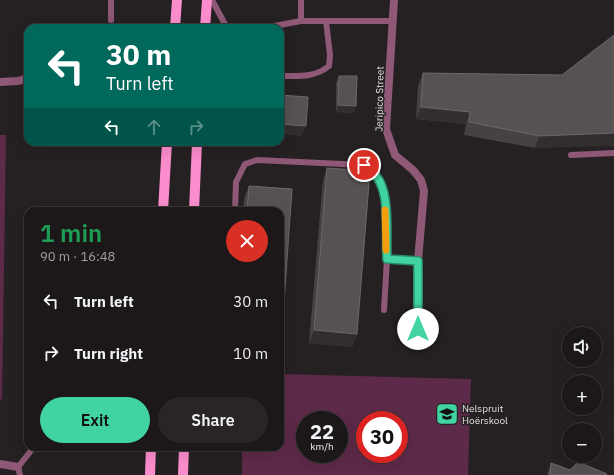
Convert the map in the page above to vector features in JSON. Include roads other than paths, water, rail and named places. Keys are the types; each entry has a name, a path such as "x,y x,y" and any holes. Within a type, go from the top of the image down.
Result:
{"main road":[{"path":"175,24 177,0"},
{"path":"205,24 207,0"},
{"path":"164,207 167,146"},
{"path":"194,207 197,146"},
{"path":"150,475 151,451"},
{"path":"183,475 184,451"}],"street":[{"name":"Jeripico Street","path":"394,0 386,129 395,155 413,170 421,180 424,191 418,261 418,329"},
{"path":"0,82 24,79"},
{"path":"0,464 19,471"}],"lane":[{"path":"111,0 111,20"},
{"path":"212,0 224,24"},
{"path":"301,0 301,21"},
{"path":"284,24 301,21 392,22"},
{"path":"284,76 310,76 320,73 329,66 330,55 326,21"},
{"path":"196,153 200,146"},
{"path":"571,155 614,153"},
{"path":"235,207 236,182 245,164 256,160 364,165 374,173 382,185 385,197 387,259 384,310"},
{"path":"387,259 418,261"},
{"path":"19,471 32,451"}],"place":[{"name":"Nelspruit Hoërskool","path":"447,414"}]}
